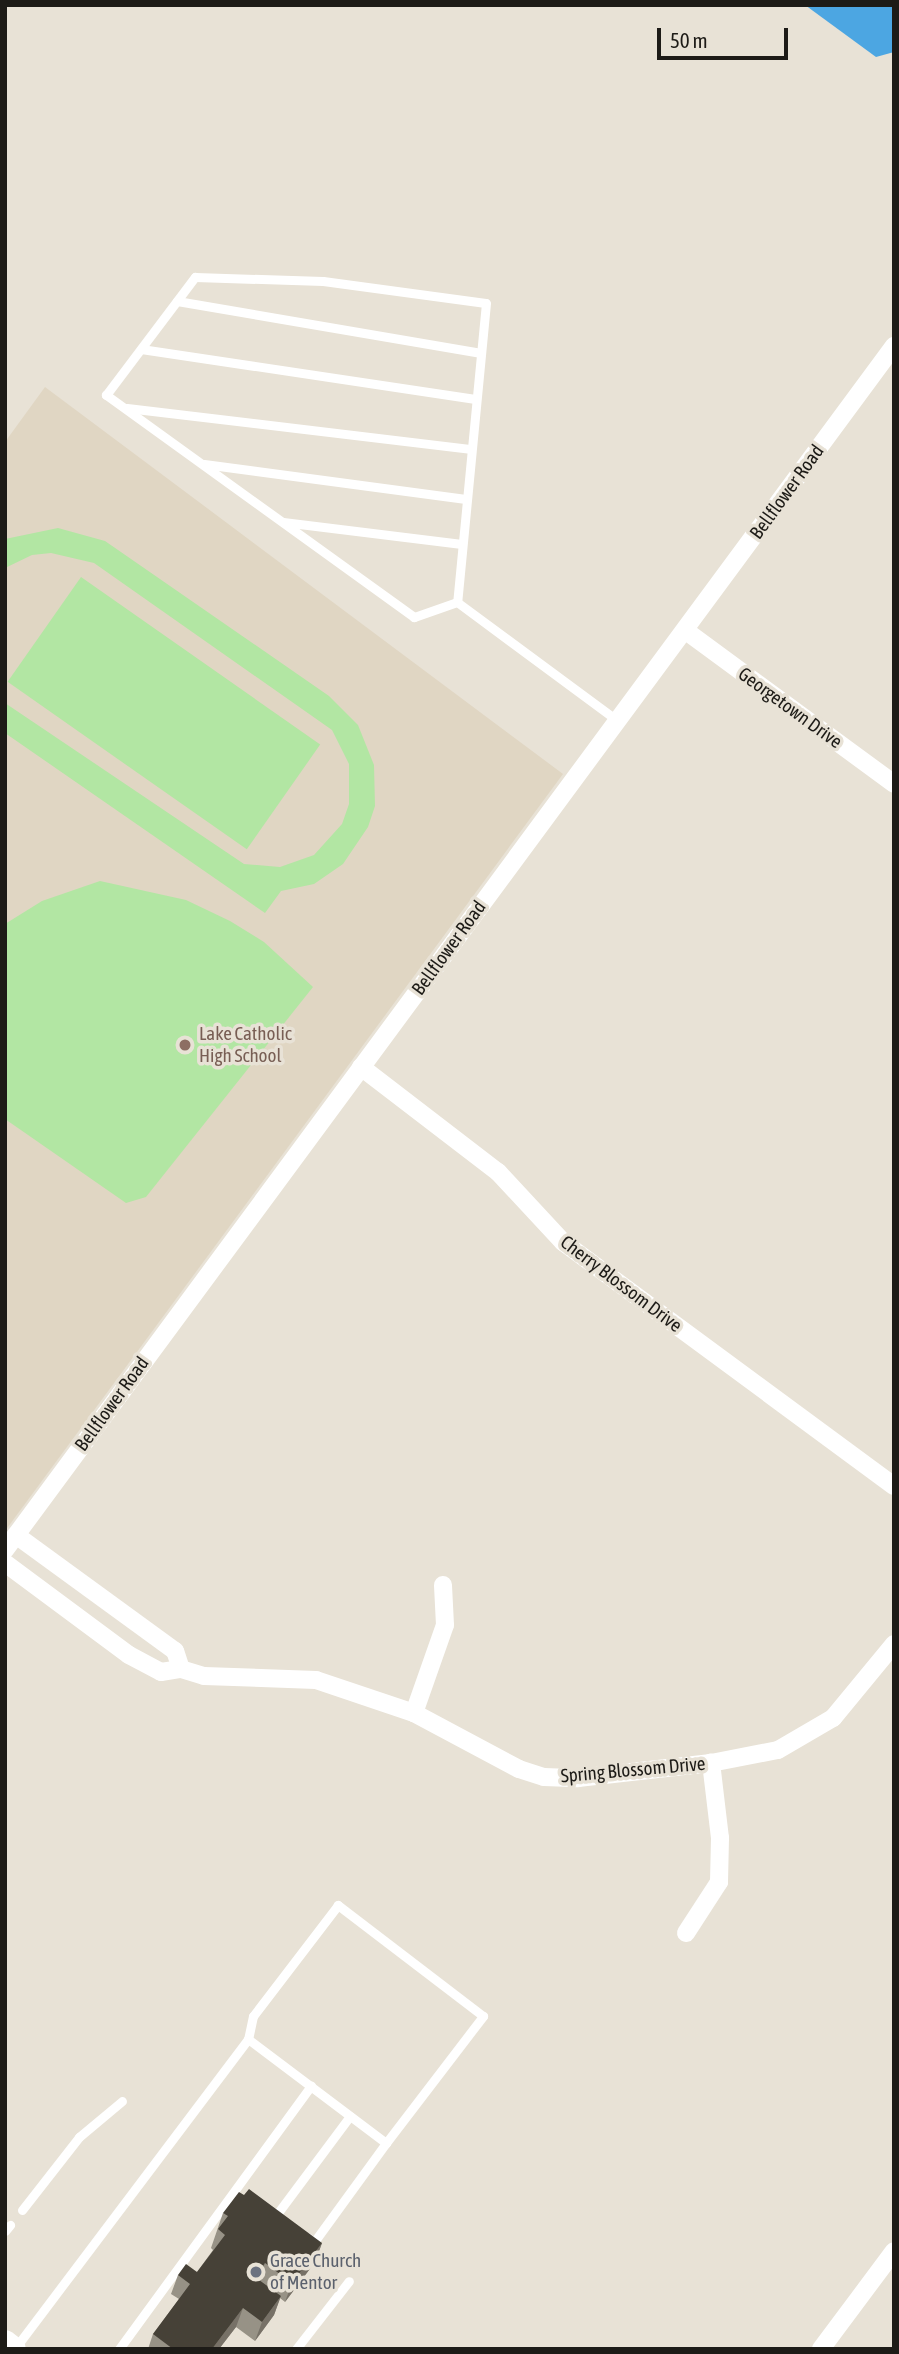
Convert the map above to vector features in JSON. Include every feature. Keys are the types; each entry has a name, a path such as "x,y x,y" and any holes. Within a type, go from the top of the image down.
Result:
{"main road":[{"path":"5,2342 14,2349"}],"street":[{"name":"Bellflower Road","path":"5,1550 618,721 888,365 894,346"},
{"name":"Georgetown Drive","path":"686,631 894,784"},
{"name":"Cherry Blossom Drive","path":"361,1067 498,1172 563,1242 894,1486"},
{"path":"16,1535 174,1651 181,1669"},
{"name":"Spring Blossom Drive","path":"5,1563 129,1655 161,1672 181,1669 204,1676 316,1680 414,1713 502,1760 544,1777 578,1778 710,1763 778,1750 809,1735 853,1698 894,1644"},
{"path":"414,1713 444,1625 443,1585"},
{"path":"686,1933 719,1882 720,1838 710,1763"},
{"path":"821,2349 894,2251"}],"lane":[{"path":"195,277 323,281 486,303 457,602 414,617 106,395 195,277"},
{"path":"177,301 480,353"},
{"path":"141,349 475,399"},
{"path":"124,408 470,449"},
{"path":"201,463 466,499"},
{"path":"281,521 462,544"},
{"path":"457,602 618,721"},
{"path":"14,2349 248,2039 253,2016 338,1905 483,2016 314,2242 295,2228"},
{"path":"248,2039 386,2143"},
{"path":"119,2349 311,2086"},
{"path":"23,2210 79,2137 122,2101"},
{"path":"277,2214 350,2116"},
{"path":"238,2186 247,2193"},
{"path":"267,2207 286,2221"},
{"path":"296,2349 349,2281"}],"shaded area":[{"name":"Lake Catholic High School","path":"45,387 563,774 5,1531 5,442"}],"green space":[{"path":"58,528 105,541 329,696 358,725 374,765 375,806 368,827 343,864 314,884 281,891 265,913 5,733 5,703 244,864 280,867 314,855 342,824 349,804 349,764 332,730 94,563 51,553 32,555 5,568 5,539"},
{"path":"81,577 320,744 247,849 8,682"},
{"path":"100,881 186,900 230,921 264,942 313,987 146,1197 126,1203 5,1119 5,924 42,901"}],"water":[{"path":"805,5 894,5 894,52 876,57"}],"building":[{"name":"Grace Church of Mentor","path":"249,2189 322,2243 292,2283 265,2263 255,2277 281,2296 262,2322 243,2308 212,2349 173,2349 153,2334 190,2284 178,2275 186,2264 197,2272 225,2235 218,2229 228,2216 223,2213 239,2192 244,2195"}],"place":[{"name":"Lake Catholic High School","path":"185,1045"},
{"name":"Grace Church of Mentor","path":"256,2272"}]}
